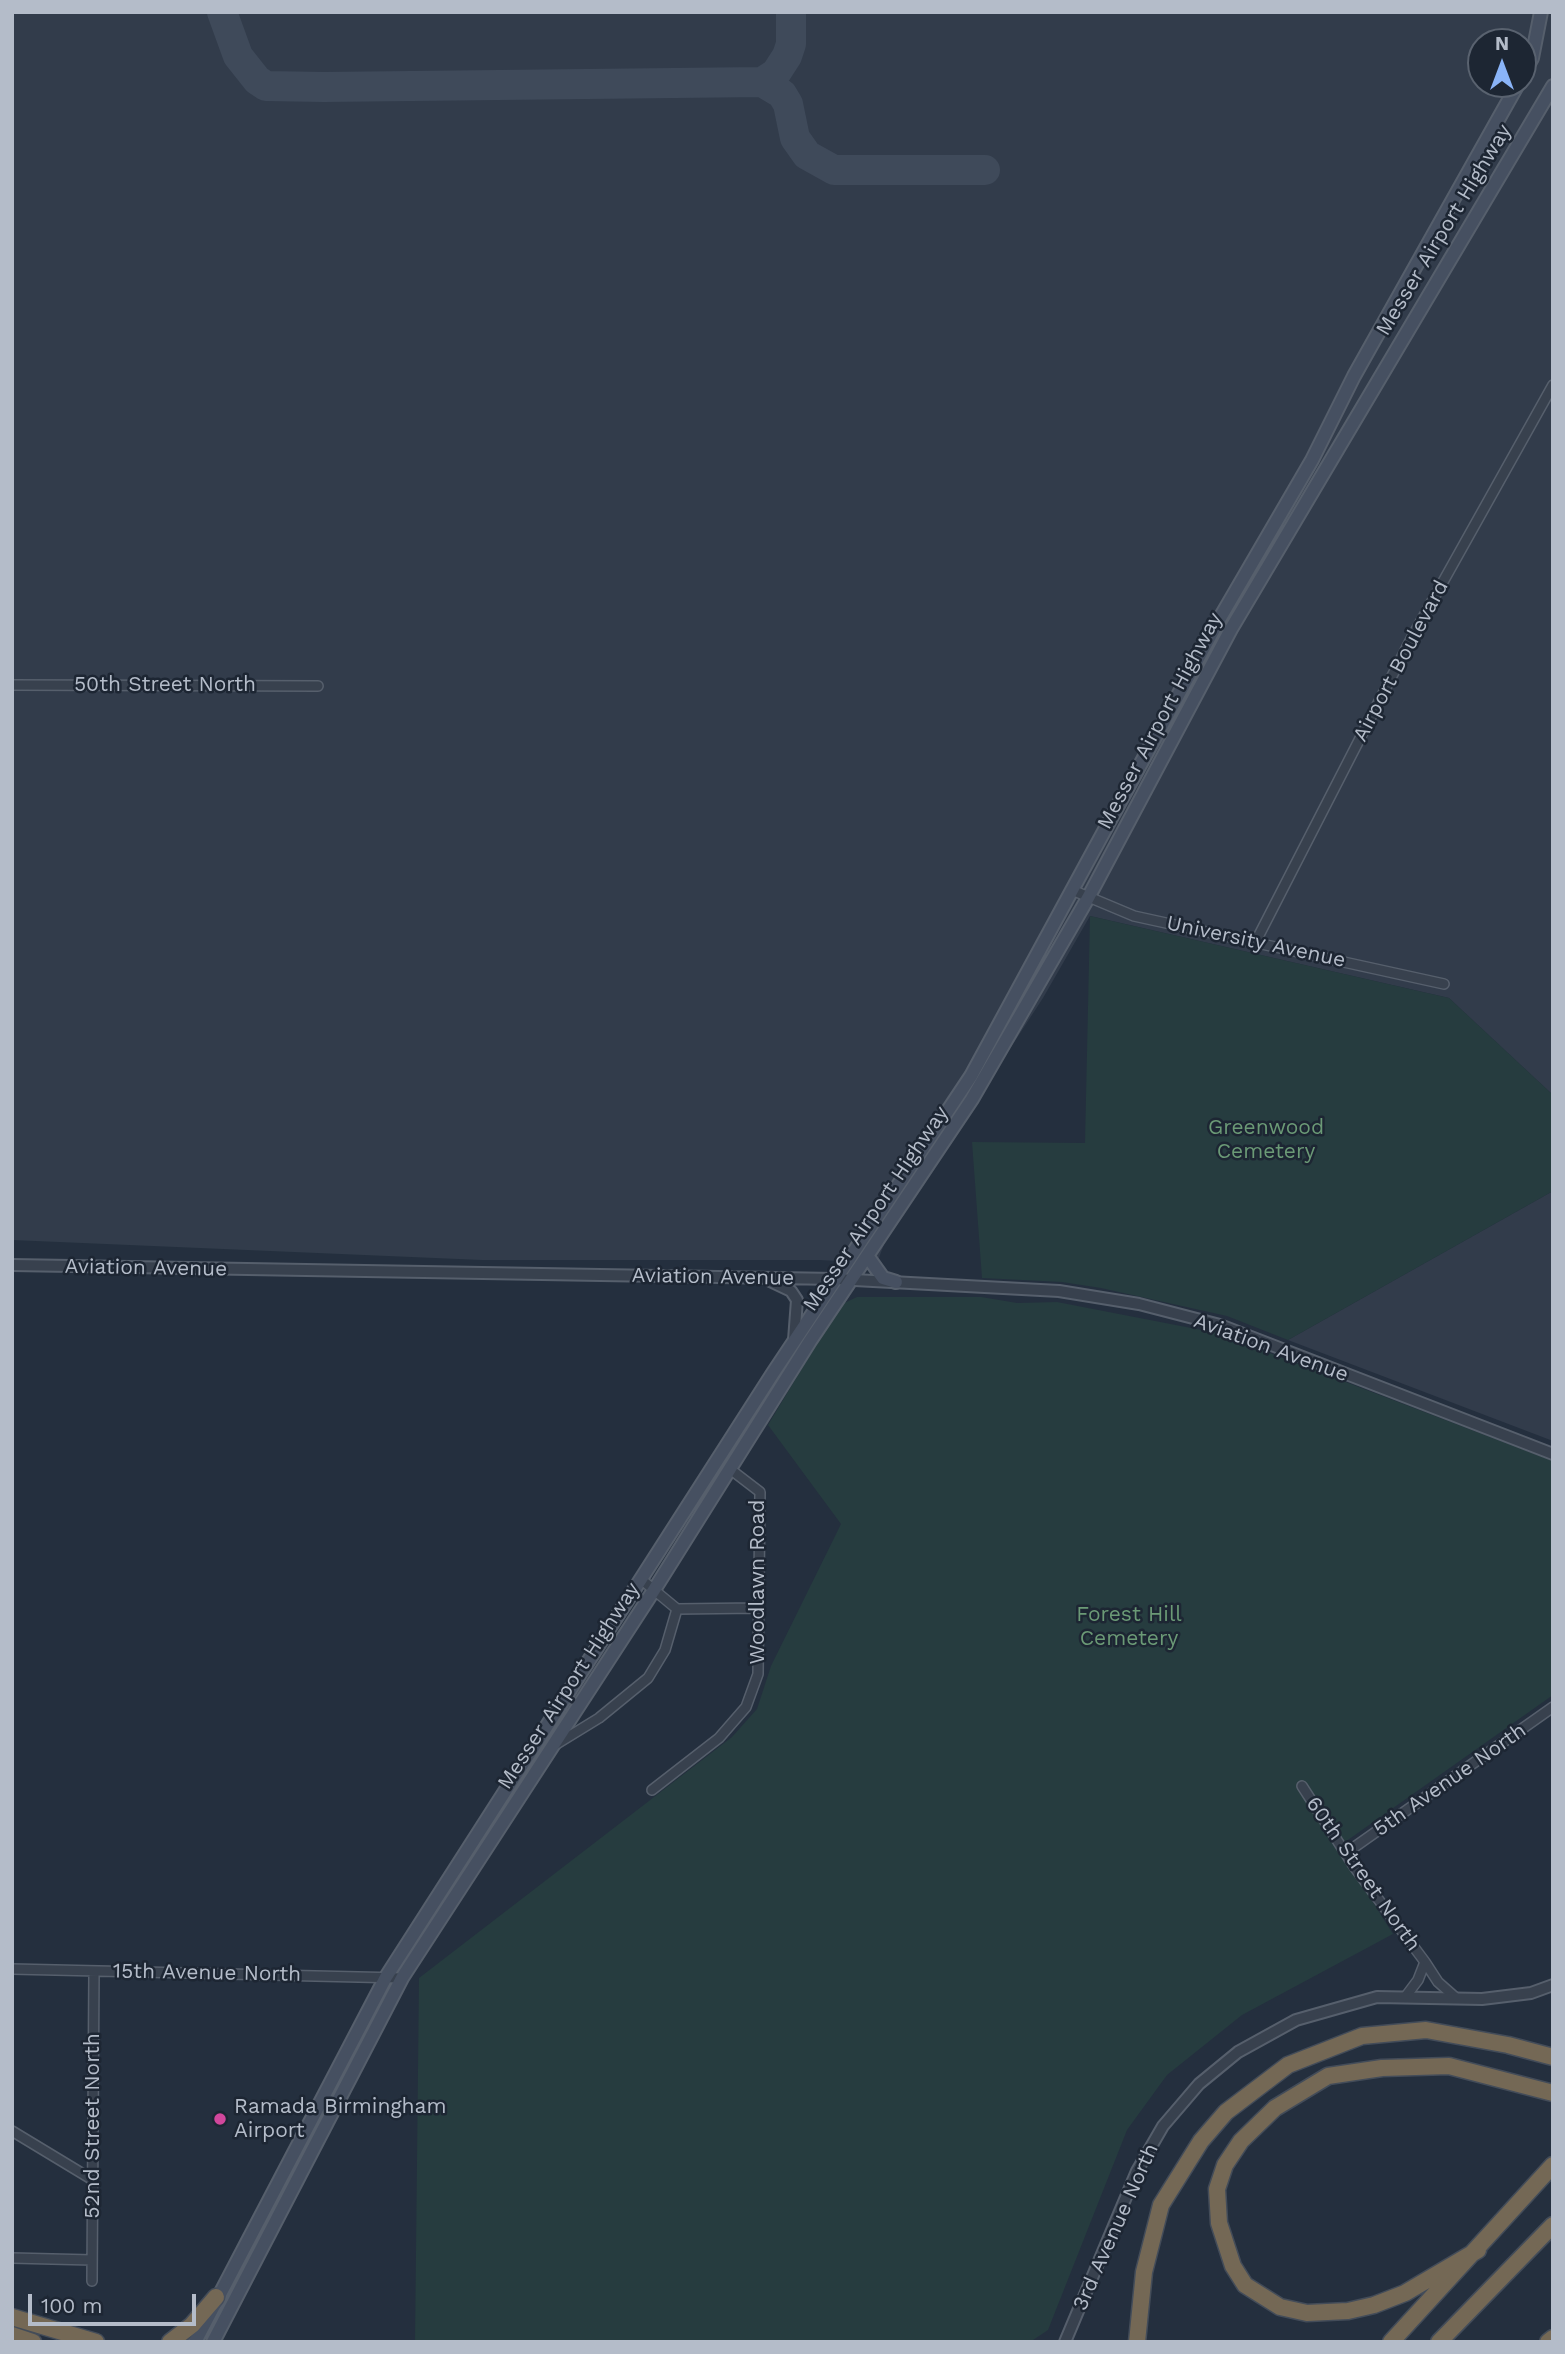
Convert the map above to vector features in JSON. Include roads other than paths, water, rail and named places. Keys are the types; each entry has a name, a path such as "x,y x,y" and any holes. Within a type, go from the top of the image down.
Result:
{"highway":[{"path":"1138,2342 1144,2272 1161,2205 1201,2141 1226,2112 1288,2065 1362,2036 1426,2030 1508,2045 1553,2057"},
{"path":"1478,2250 1405,2293 1374,2305 1348,2311 1307,2313 1280,2307 1245,2285 1233,2266 1219,2223 1217,2189 1225,2165 1241,2141 1275,2108 1328,2076 1382,2068 1449,2066 1553,2093"},
{"path":"1391,2342 1553,2165"},
{"path":"1439,2342 1553,2225"},
{"path":"170,2342 192,2325 216,2297"},
{"path":"17,2318 78,2342"},
{"path":"17,2318 96,2342"},
{"path":"12,2335 33,2342"},
{"path":"1548,2342 1553,2338"}],"main road":[{"path":"1537,32 1541,12"},
{"name":"Messer Airport Highway","path":"213,2342 402,1978 972,1099 1088,898 1231,629 1553,86"},
{"name":"Messer Airport Highway","path":"195,2342 216,2297 386,1977 793,1343 971,1076 1510,98"},
{"path":"868,1256 883,1278 896,1282"}],"street":[{"name":"Airport Boulevard","path":"1256,942 1410,639 1553,385"},
{"name":"50th Street North","path":"12,685 318,686"},
{"name":"University Avenue","path":"1072,890 1134,915 1444,984"},
{"name":"Aviation Avenue","path":"12,1265 836,1279 1059,1290 1139,1304 1220,1325 1553,1454"},
{"path":"750,1278 773,1281 791,1291 797,1300 793,1343"},
{"name":"Woodlawn Road","path":"652,1790 719,1738 746,1707 758,1674 760,1492 730,1469"},
{"path":"642,1580 677,1609 757,1608"},
{"path":"552,1747 599,1718 648,1678 665,1650 677,1609"},
{"name":"5th Avenue North","path":"1346,1853 1553,1707"},
{"name":"60th Street North","path":"1302,1786 1438,1982 1455,1997"},
{"name":"60th Street North","path":"1406,1996 1418,1980 1425,1962"},
{"name":"15th Avenue North","path":"12,1969 402,1978"},
{"name":"52nd Street North","path":"92,2281 94,1971"},
{"name":"3rd Avenue North","path":"1065,2342 1137,2171 1163,2126 1199,2084 1238,2052 1296,2020 1377,1997 1482,1999 1531,1993 1553,1985"},
{"path":"12,2131 93,2180"},
{"path":"12,2258 92,2260"}],"place":[{"name":"Ramada Birmingham Airport","path":"220,2119"}],"park label":[{"name":"Greenwood Cemetery","path":"1266,1140"},
{"name":"Forest Hill Cemetery","path":"1129,1627"}]}
